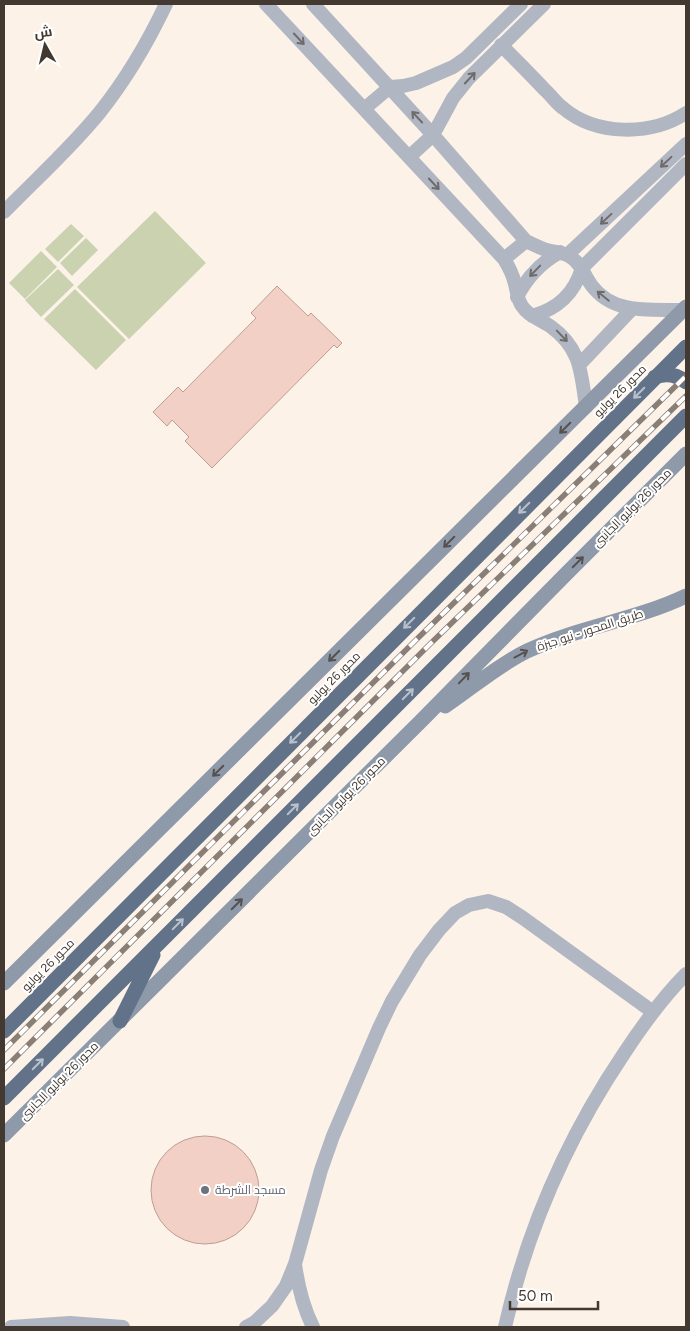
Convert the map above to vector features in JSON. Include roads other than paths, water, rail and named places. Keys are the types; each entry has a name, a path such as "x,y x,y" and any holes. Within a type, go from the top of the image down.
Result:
{"highway":[{"name":"محور 26 يوليو","path":"4,1031 686,347"},
{"path":"655,377 666,374 673,375 686,382"},
{"path":"4,1098 686,416"},
{"path":"120,1020 160,942"}],"main road":[{"path":"4,983 685,308"},
{"name":"محور 26 يوليو الجانبى","path":"4,1135 422,720 686,454"},
{"name":"طريق المحور - نيو جيزة","path":"422,720 527,651 686,596"}],"street":[{"path":"4,212 67,149 99,113 128,74 153,32 166,4"},
{"path":"266,4 504,260 514,277 518,297 525,311 556,330 570,346 580,364 586,407"},
{"path":"313,4 390,87 526,241 542,249 564,254 582,268 590,283 601,296 616,304 632,309 685,308"},
{"path":"364,109 390,87 416,83 453,67 466,58 521,4"},
{"path":"409,157 433,135 446,110 461,88 501,45 544,4"},
{"path":"501,45 564,109 596,125 632,130 650,128 667,123 686,113"},
{"path":"518,297 522,287 534,270 546,260 564,254 642,186 686,144"},
{"path":"532,316 549,310 565,300 573,291 582,268 686,164"},
{"path":"642,186 653,198"},
{"path":"504,260 526,241"},
{"path":"580,364 632,309"},
{"path":"246,1327 255,1322 272,1306 286,1286 333,1136 378,1028 420,955 455,913 469,905 488,901 506,907 653,1012"},
{"path":"504,1327 528,1246 576,1133 606,1080 653,1012 686,974"},
{"path":"294,1264 304,1306 313,1327"},
{"path":"11,1327 70,1323 123,1327"}],"railway":[{"path":"4,1050 419,637 686,376"},
{"path":"4,1069 429,645 686,396"}],"place":[{"name":"مسجد الشرطة","path":"205,1190"}]}
